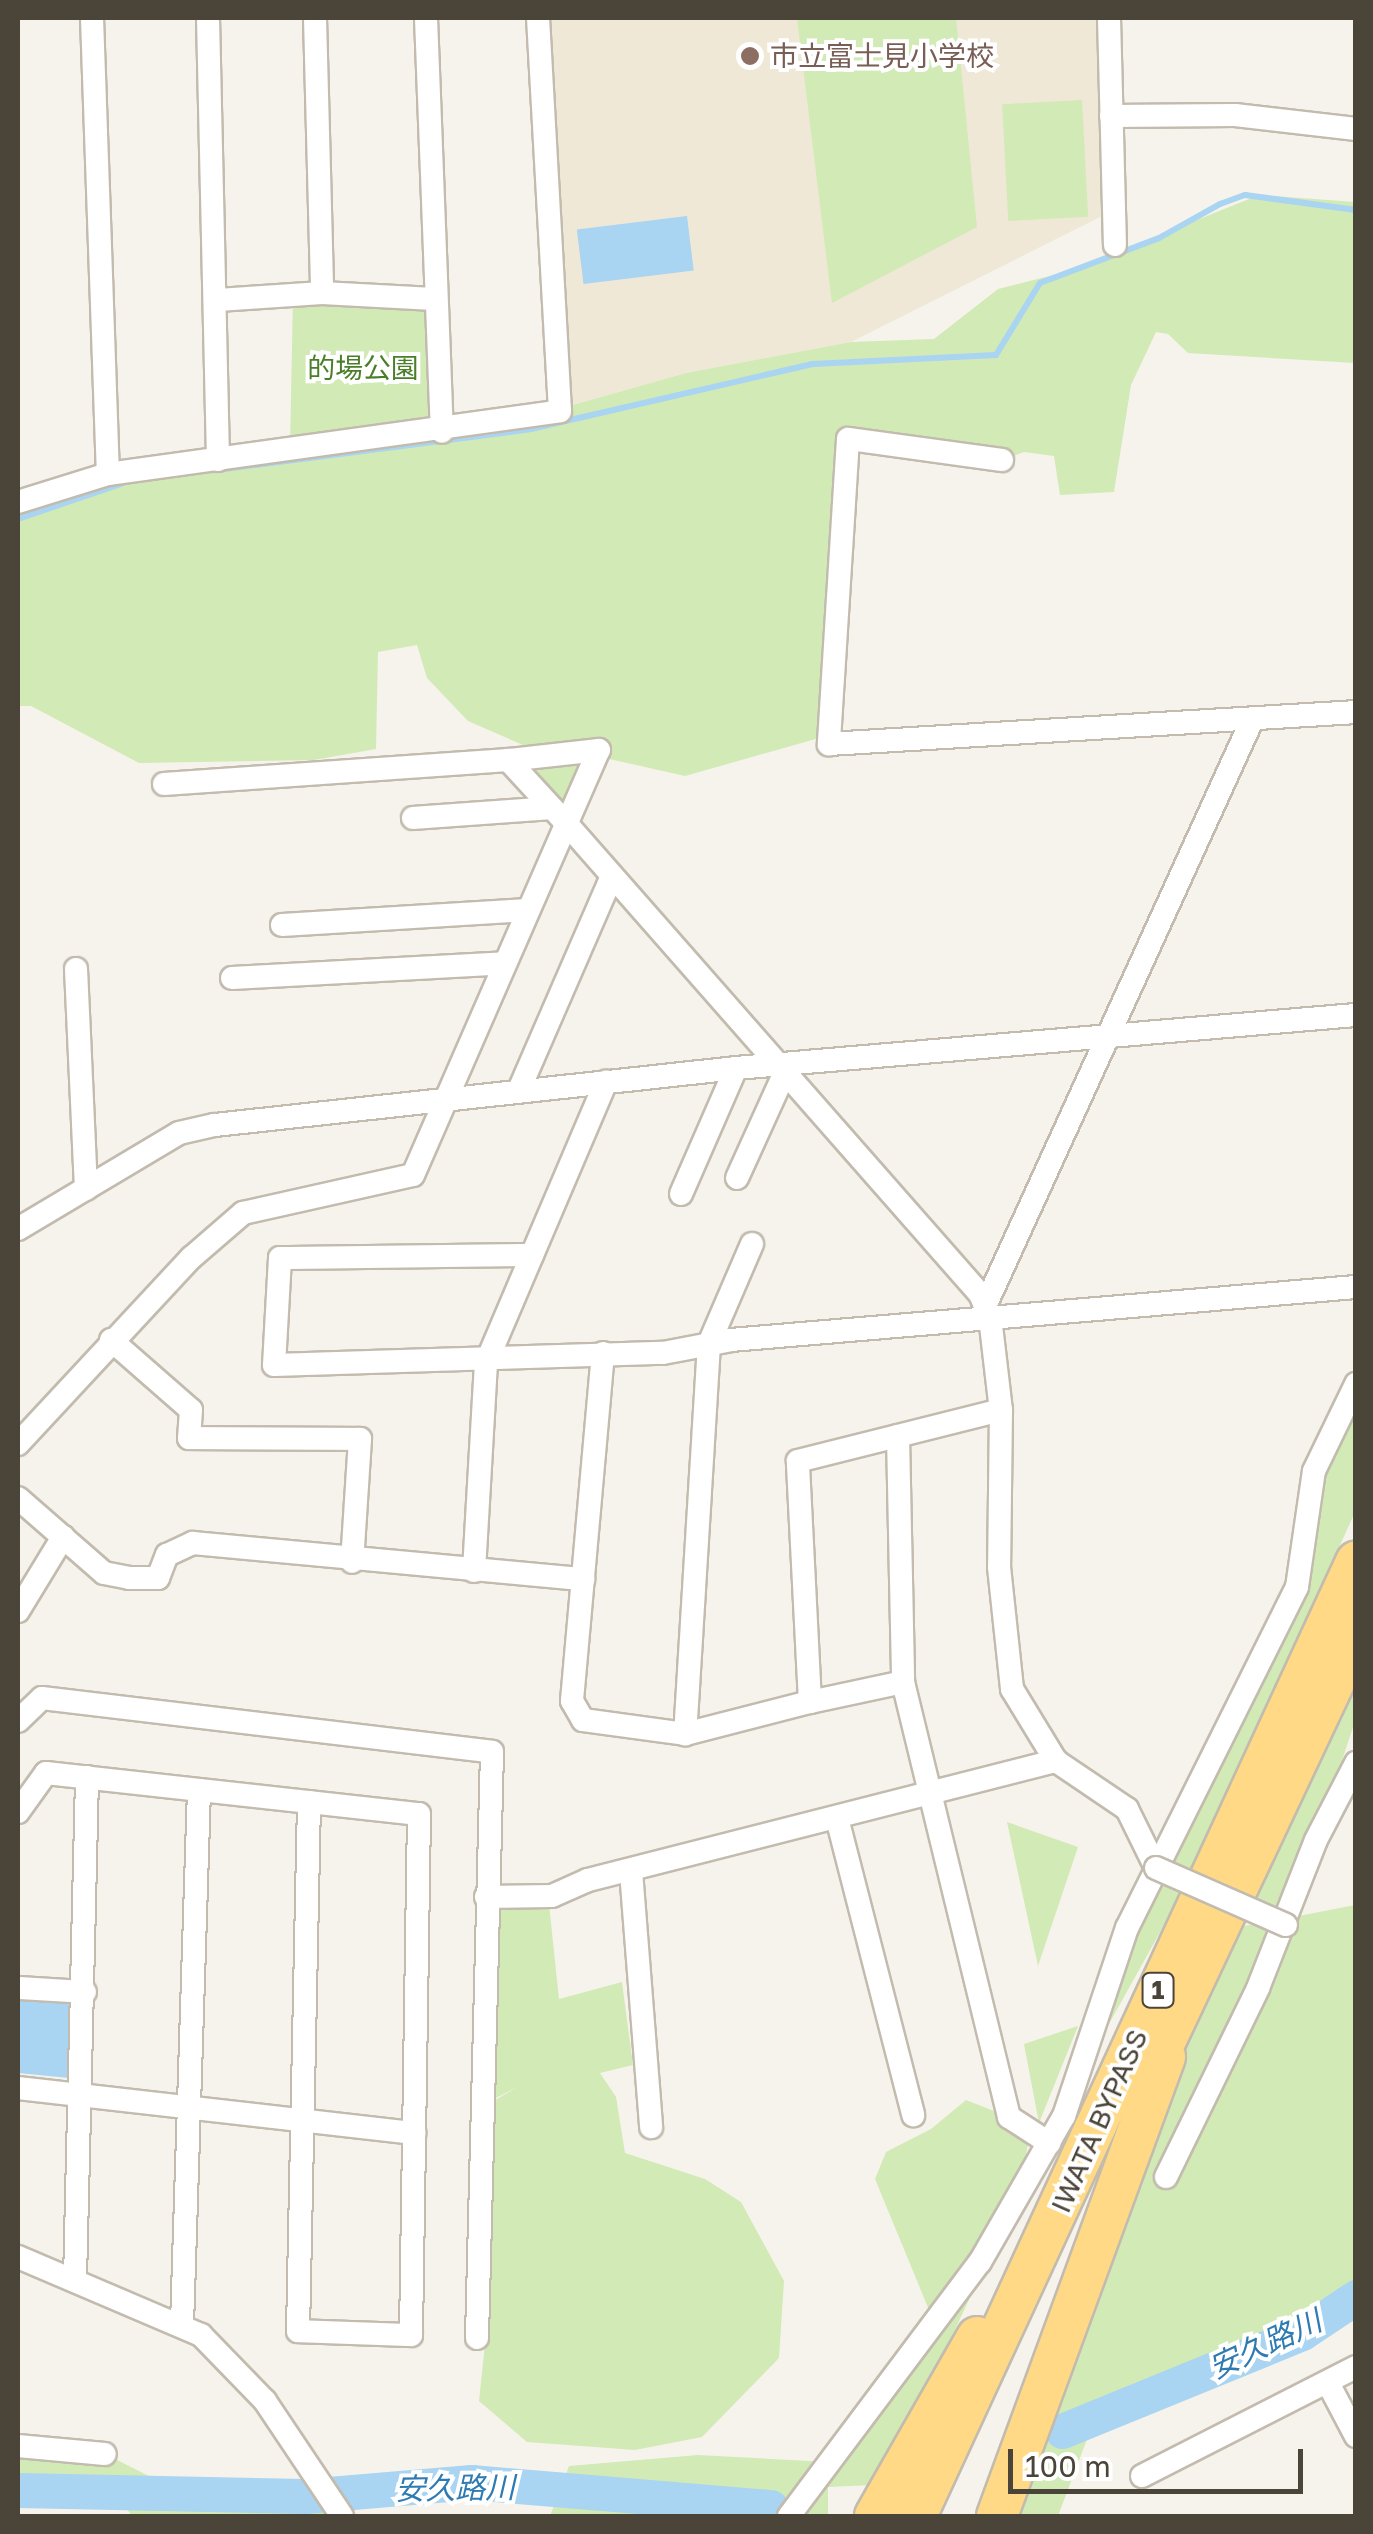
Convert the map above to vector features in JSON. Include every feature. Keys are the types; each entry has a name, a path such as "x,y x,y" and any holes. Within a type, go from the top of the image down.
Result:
{"highway":[{"name":"IWATA BYPASS","path":"933,2512 1175,1986 1356,1562"},
{"name":"IWATA BYPASS","path":"1175,1986 1356,1636"},
{"path":"876,2516 1175,1986"},
{"name":"1","path":"997,2516 1175,1986"}],"street":[{"path":"92,18 108,474"},
{"path":"208,18 218,300 218,460"},
{"path":"315,18 322,293"},
{"path":"426,18 442,432"},
{"path":"18,502 108,474 442,432 560,411 538,18"},
{"path":"1109,18 1115,244"},
{"path":"1112,116 1235,115 1356,129"},
{"path":"218,300 322,293 434,300"},
{"path":"1002,460 848,440 829,744 1356,712"},
{"path":"1252,720 988,1311 1001,1410 999,1567 1012,1689 1056,1761 1127,1809 1156,1868 1286,1924"},
{"path":"18,1444 112,1340 243,1213 413,1175 528,910 559,815 599,750 164,784"},
{"path":"508,760 782,1068 988,1311"},
{"path":"414,818 559,815"},
{"path":"519,1090 612,876"},
{"path":"282,924 528,910"},
{"path":"232,978 505,963"},
{"path":"76,969 86,1189"},
{"path":"18,1229 179,1133 447,1098 736,1068 782,1068 1356,1015"},
{"path":"680,1194 736,1068"},
{"path":"737,1178 782,1068"},
{"path":"474,1571 486,1363 606,1082"},
{"path":"684,1734 709,1344 752,1244"},
{"path":"532,1255 280,1258 274,1366 486,1363 603,1352 663,1353 709,1344 988,1311 1356,1287"},
{"path":"112,1340 191,1410 189,1438 360,1439 352,1562"},
{"path":"603,1352 572,1701 583,1720 684,1734 903,1682"},
{"path":"789,2516 980,2262 1049,2143 1156,1868 1210,1770 1297,1587 1314,1472 1356,1384"},
{"path":"810,1702 798,1461 1001,1410"},
{"path":"898,1436 903,1682 1009,2117 1049,2143"},
{"path":"18,1498 104,1574 128,1578 158,1578 167,1555 193,1544 352,1562 583,1579"},
{"path":"18,1611 62,1537"},
{"path":"18,1723 42,1698 492,1752 476,2338"},
{"path":"486,1897 552,1896 630,1871 1056,1761"},
{"path":"1166,2177 1286,1924 1316,1840 1356,1763"},
{"path":"18,1812 46,1773 419,1814 411,2334 298,2330 309,1802"},
{"path":"75,2280 85,1992 87,1777"},
{"path":"182,2326 194,2110 200,1790"},
{"path":"837,1818 913,2115"},
{"path":"630,1871 651,2127"},
{"path":"18,1988 85,1992"},
{"path":"18,2088 414,2133"},
{"path":"18,2257 182,2326 232,2362 265,2401 342,2516"},
{"path":"1142,2476 1356,2368"},
{"path":"1328,2384 1356,2436"},
{"path":"18,2446 105,2454"}],"shaded area":[{"path":"538,18 1109,18 1114,210 851,342 686,373 572,405"}],"green space":[{"path":"797,18 956,18 977,227 832,303"},
{"path":"1082,100 1088,217 1008,221 1002,104"},
{"name":"的場公園","path":"1259,195 1355,202 1355,363 1188,353 1168,334 1156,332 1131,385 1114,492 1060,495 1054,456 1024,452 1002,460 848,440 819,738 685,776 596,756 566,823 517,759 546,755 468,721 427,678 417,645 378,652 376,749 314,760 139,763 31,706 18,706 18,505 108,474 290,449 293,295 434,299 449,440 686,373 851,342 934,339 998,289 1073,270"},
{"path":"1355,1384 1355,1512 1188,1882 1076,2083 1168,1845 1271,1643 1326,1446"},
{"path":"1355,1656 1355,1721 1316,1840 1278,1920 1355,1905 1355,2286 1319,2319 1212,2370 1098,2410 1058,2516 1010,2516 1167,2107 1219,1931 1274,1920 1238,1904"},
{"path":"1007,1822 1078,1847 1038,1966"},
{"path":"494,1897 549,1904 559,1999 622,1982 633,2065 600,2073 616,2097 625,2153 705,2179 741,2202 784,2281 779,2358 702,2437 635,2450 527,2442 479,2401 487,2325 487,2105 519,2086 488,2102"},
{"path":"1078,2026 1039,2123 1024,2044"},
{"path":"966,2100 1009,2117 1028,2145 1015,2202 919,2406 873,2485 828,2487 828,2516 550,2516 569,2466 698,2455 828,2462 829,2485 934,2322 875,2179 886,2152 931,2129"},
{"path":"18,2446 105,2454 217,2510 244,2493 338,2510 342,2516 132,2516 124,2505 18,2502"}],"water":[{"path":"687,216 694,271 584,284 577,230"},
{"path":"18,1995 67,1998 75,2008 69,2078 18,2073"}],"waterway":[{"path":"224,469 531,429 813,364 996,355 1040,283 1159,238 1220,204 1245,195 1356,210"},
{"path":"18,519 123,483"},
{"name":"安久路川","path":"1062,2431 1302,2333 1356,2297"},
{"name":"安久路川","path":"18,2490 305,2496 471,2482 771,2507"}],"place":[{"name":"市立富士見小学校","path":"750,56"}]}
